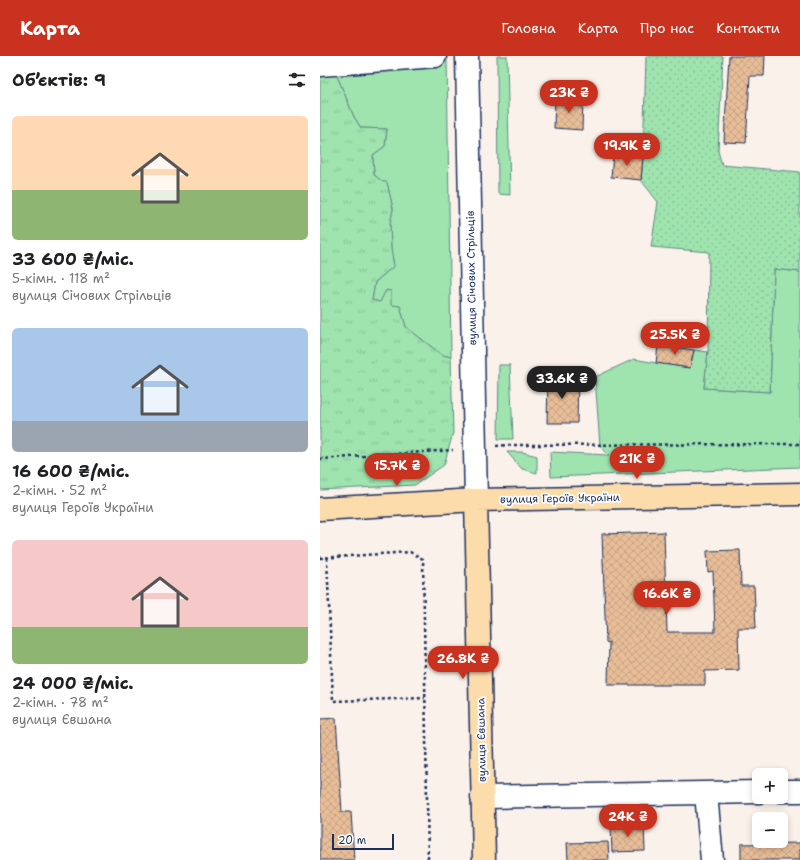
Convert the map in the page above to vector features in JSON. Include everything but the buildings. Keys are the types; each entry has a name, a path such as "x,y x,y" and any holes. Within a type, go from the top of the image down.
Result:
{"main road":[{"name":"вулиця Героїв України","path":"320,509 476,500 800,494"},
{"name":"вулиця Євшана","path":"476,500 484,860"}],"street":[{"path":"320,65 435,56"},
{"name":"вулиця Січових Стрільців","path":"467,56 476,500"},
{"path":"788,791 800,791"},
{"path":"482,797 752,792"},
{"path":"706,793 712,860"}],"path":[{"path":"320,459 516,445 800,444"},
{"path":"320,558 410,552 422,559 428,860"},
{"path":"327,558 333,701 425,698"}],"green space":[{"path":"428,56 447,56 451,357 442,355 406,327 400,306 391,306 372,300 375,282 394,266 391,249 390,224 393,209 387,183 383,182 374,175 373,155 385,146 387,129 361,128 354,117 332,64"},
{"path":"497,56 507,56 510,195 498,194"},
{"path":"646,56 723,56 718,151 722,165 800,172 800,272 774,269 770,392 704,388 708,352 709,252 651,247 658,202 641,180"},
{"path":"332,64 354,117 361,128 387,129 385,146 373,155 374,175 383,182 387,182 393,209 390,224 391,249 394,266 375,282 372,300 380,302 386,290 391,291 391,305 400,306 406,327 442,355 451,357 453,433 444,465 415,485 320,490 320,65"},
{"path":"774,269 800,272 800,467 551,477 550,452 609,455 600,446 595,377 634,359 690,368 694,350 708,352 704,388 770,392"},
{"path":"499,365 510,365 513,439 498,439"},
{"path":"507,452 522,452 537,456 537,473 522,469"}]}
